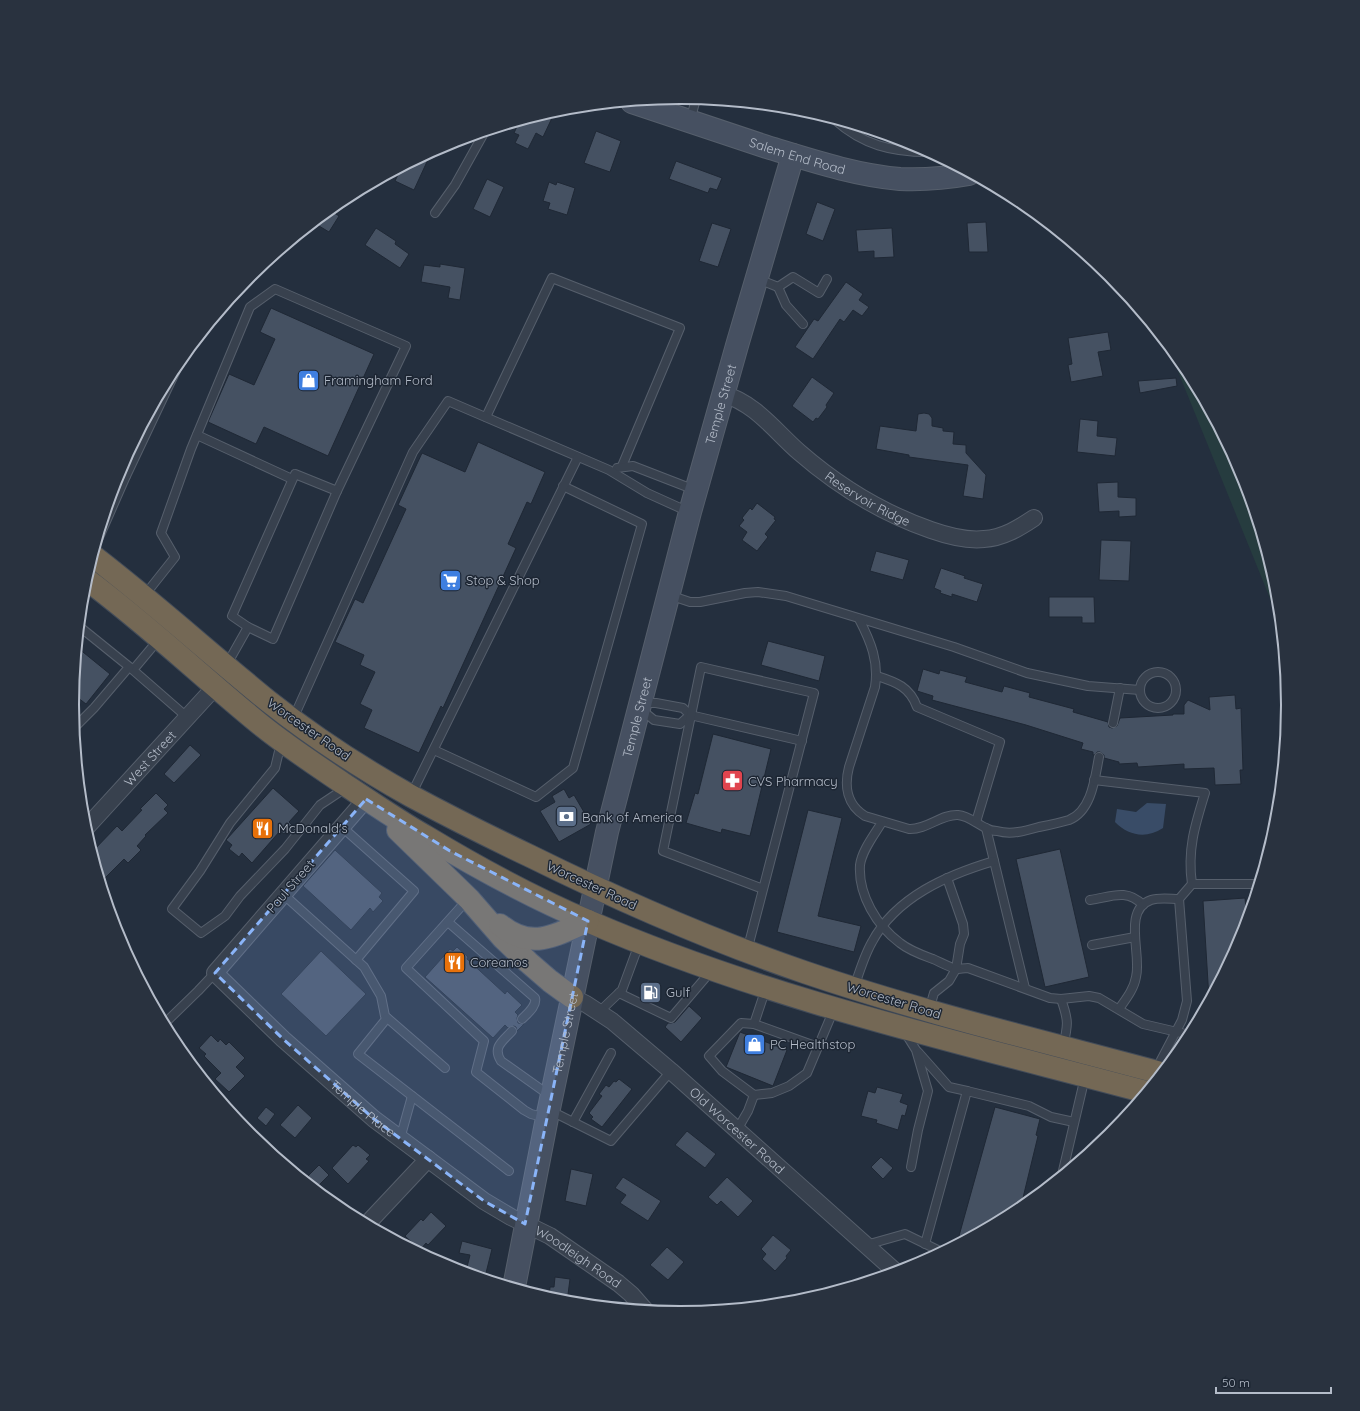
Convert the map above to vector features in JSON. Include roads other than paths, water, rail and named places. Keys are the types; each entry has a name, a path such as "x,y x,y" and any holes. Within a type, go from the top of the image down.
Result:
{"highway":[{"name":"Worcester Road","path":"97,559 293,720 354,761 411,796 595,888 671,921 804,972 928,1010 1157,1071"},
{"name":"Worcester Road","path":"92,584 281,740 366,799 450,850 521,888 588,921 639,942 713,969 834,1008 902,1028 1141,1091"},
{"path":"366,799 469,899 503,938 550,981 572,997"},
{"path":"469,899 506,929 518,936 528,939 537,940 549,937 588,921"}],"street":[{"name":"Salem End Road","path":"643,106 793,155 850,171 901,179 962,175"},
{"name":"Temple Street","path":"515,1283 549,1108 607,832 638,707 690,512 793,155"},
{"name":"Reservoir Ridge","path":"723,394 736,397 751,407 801,453 859,497 918,526 959,538 973,540 999,537 1034,518"},
{"name":"West Street","path":"91,823 215,687"},
{"name":"Paul Street","path":"215,973 366,799"},
{"name":"Temple Place","path":"215,973 310,1063 374,1119 497,1209 526,1224"},
{"name":"Old Worcester Road","path":"572,997 612,1021 671,1071 892,1268"},
{"path":"370,1220 428,1159"},
{"name":"Woodleigh Road","path":"526,1224 561,1243 618,1283 641,1305"}],"lane":[{"path":"690,122 695,105"},
{"path":"845,128 851,133 870,143 914,152"},
{"path":"435,213 458,179 480,138"},
{"path":"778,287 793,277 819,293 827,279"},
{"path":"486,417 552,278 680,328 622,466"},
{"path":"757,279 778,287 786,305 803,324"},
{"path":"144,597 175,557 161,533 197,436 250,307 275,289 406,346 337,492 272,639 248,627 232,616 295,474 337,492"},
{"path":"293,720 413,452 448,401 609,470 647,493 690,512"},
{"path":"197,436 292,479"},
{"path":"411,796 578,457"},
{"path":"609,470 622,466 633,466 697,491"},
{"path":"434,750 536,797 573,768 642,524 564,486"},
{"path":"668,595 690,602 700,602 745,592 758,592 786,596 954,647 1027,673 1088,686 1140,690"},
{"path":"859,619 868,635 874,651 877,666 875,687 847,777 850,800 859,812 882,822 909,829 921,828 949,816 958,815 976,822 986,828 999,832 1022,832 1070,819 1080,813 1090,796 1099,757"},
{"path":"226,666 248,627"},
{"path":"84,630 131,668 188,718"},
{"path":"79,723 160,639"},
{"path":"747,951 762,888 814,693 701,667 663,850 762,888"},
{"path":"1161,673 1172,678 1176,690 1173,701 1164,708 1158,709 1153,708 1143,701 1140,690 1144,678 1149,675 1161,673"},
{"path":"877,676 900,684 909,692 917,707 1000,742 976,822"},
{"path":"1113,723 1120,688"},
{"path":"638,707 650,703 656,703 683,708 690,715 802,741"},
{"path":"638,707 654,720 680,724 690,715"},
{"path":"281,740 275,768 230,823 200,871 172,909 201,933 225,916 240,896 285,849 320,805 347,786"},
{"path":"1094,780 1205,793 1192,834 1190,867 1192,884 1179,899 1187,1001 1182,1020 1167,1047 1161,1065"},
{"path":"882,822 865,851 860,864 860,876 863,891 868,903 883,926 895,939 910,950 956,969 968,968 1050,998 1061,1000 1089,996 1099,998 1119,1009 1135,1021 1184,1033"},
{"path":"342,827 414,891 356,960"},
{"path":"986,828 1025,988"},
{"path":"854,988 872,942 893,914 914,896 947,878 994,861"},
{"path":"928,1010 934,993 949,981 956,969 960,944 964,934 963,924 947,878"},
{"path":"1192,884 1254,884"},
{"path":"283,894 364,967 381,996 385,1016 445,1068"},
{"path":"1090,900 1123,894 1130,895 1143,905"},
{"path":"469,899 406,968 484,1041 476,1072 531,1114 549,1108"},
{"path":"1119,1009 1133,988 1137,976 1138,962 1135,924 1137,913 1143,905 1152,900 1179,899"},
{"path":"448,922 536,998 535,1005 522,1019"},
{"path":"1092,945 1135,937"},
{"path":"599,1012 622,990 639,942"},
{"path":"619,993 671,1018 713,969"},
{"path":"168,1020 215,973"},
{"path":"754,1024 766,987"},
{"path":"1061,1000 1067,1016 1064,1047"},
{"path":"818,1047 754,1024 741,1023 709,1056 722,1071 754,1095 772,1093 789,1086 807,1073 818,1047 834,1008"},
{"path":"387,1018 358,1054 509,1172"},
{"path":"902,1028 916,1050 949,1087 1030,1106 1051,1117 1074,1122"},
{"path":"512,1031 497,1048 497,1055 501,1061 549,1108 611,1141 671,1071"},
{"path":"911,1167 918,1130 928,1091 916,1050"},
{"path":"573,1122 610,1053"},
{"path":"1064,1167 1086,1076"},
{"path":"925,1244 967,1091"},
{"path":"737,1130 748,1111 754,1095"},
{"path":"400,1139 412,1096"},
{"path":"866,1245 905,1234 936,1249"}],"water":[{"path":"1147,803 1166,804 1163,828 1144,835 1132,833 1120,827 1115,822 1117,809 1136,812"}],"place":[{"name":"Framingham Ford","path":"309,380"},
{"name":"Stop & Shop","path":"450,580"},
{"name":"CVS Pharmacy","path":"732,781"},
{"name":"Bank of America","path":"566,817"},
{"name":"McDonald's","path":"263,828"},
{"name":"Coreanos","path":"454,962"},
{"name":"Gulf","path":"651,992"},
{"name":"PC Healthstop","path":"755,1044"}]}
